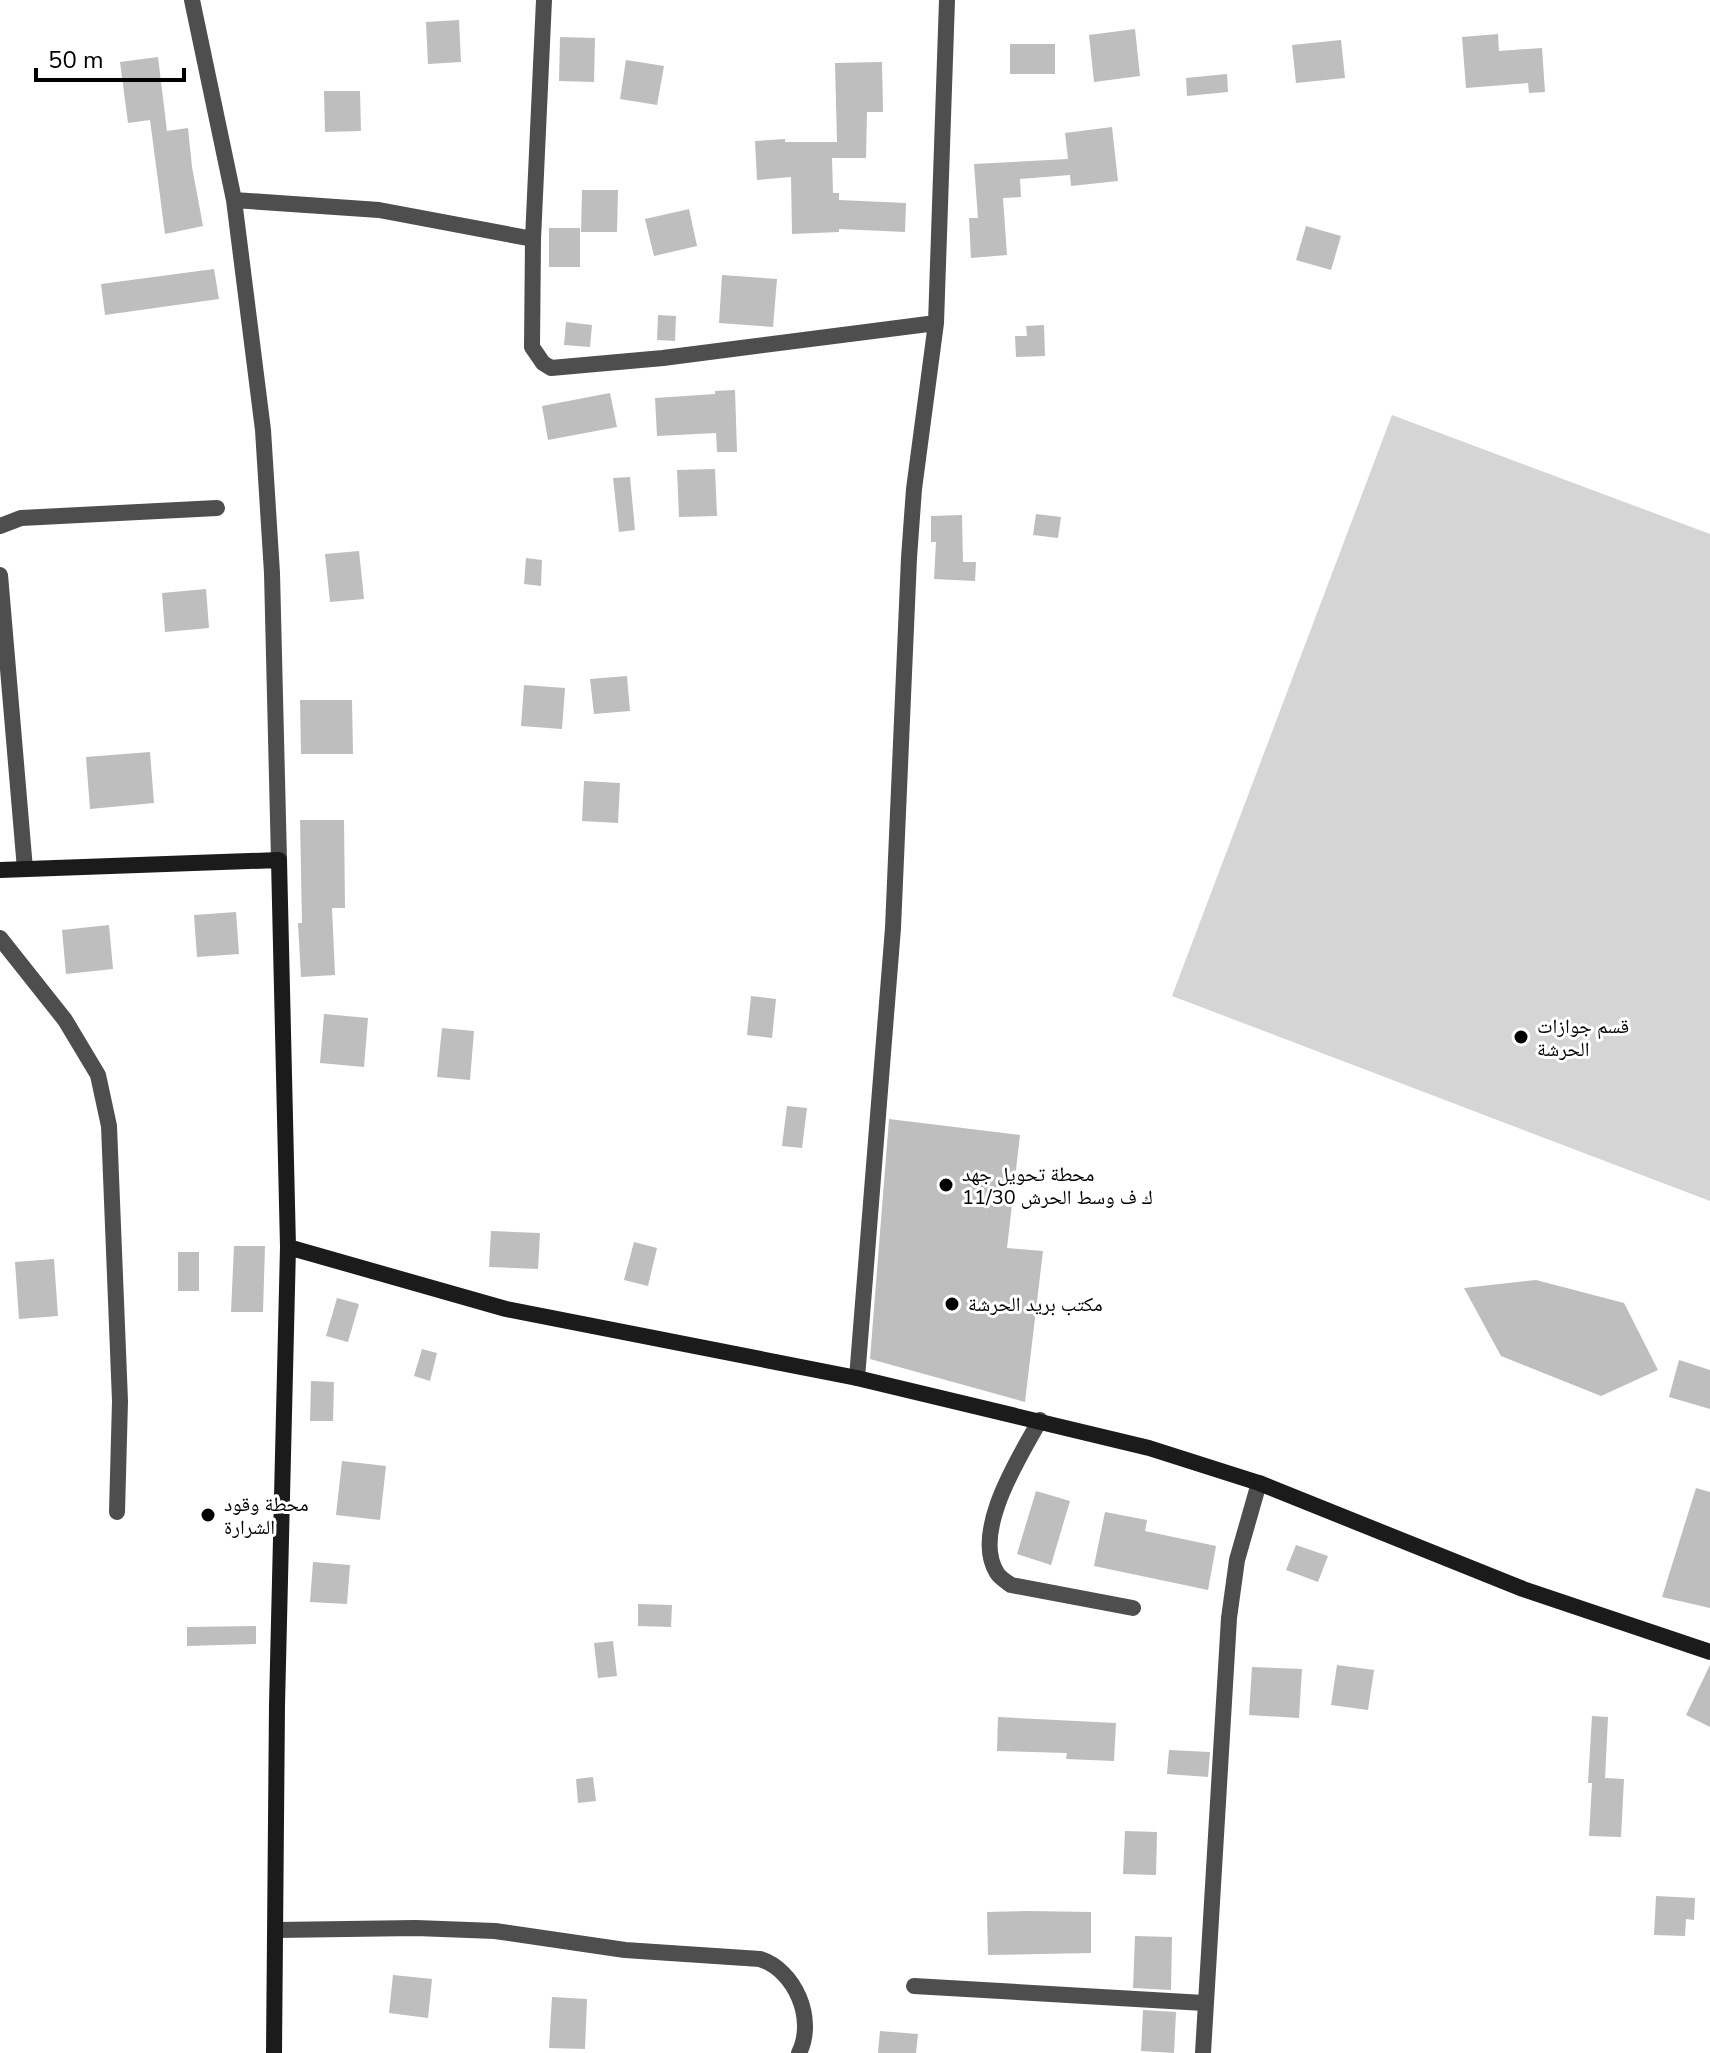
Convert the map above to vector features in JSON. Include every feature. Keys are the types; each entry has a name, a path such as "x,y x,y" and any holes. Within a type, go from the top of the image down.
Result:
{"street":[{"path":"192,0 234,200 263,430 270,542 288,1247 274,2053"},
{"path":"544,0 533,239 532,347 536,356 551,368 663,358 936,323"},
{"path":"857,1378 893,928 914,489 936,323 947,0"},
{"path":"234,200 379,210 533,239"},
{"path":"0,526 21,518 217,508"},
{"path":"0,575 25,869"},
{"path":"0,870 279,860"},
{"path":"0,938 65,1020 98,1075 109,1126 120,1387 117,1512"},
{"path":"288,1247 506,1309 857,1378 1149,1448 1259,1483 1523,1589 1710,1652"},
{"path":"1040,1420 1014,1467 995,1514 990,1539 991,1557 997,1575 1011,1585 1133,1608"},
{"path":"1203,2053 1229,1618 1237,1560 1259,1483"},
{"path":"276,1930 416,1928 495,1931 625,1950 760,1959 783,1971 801,2003 806,2021 799,2053"},
{"path":"914,1986 1204,2003"}],"shaded area":[{"path":"1392,415 1710,534 1710,1201 1172,996"}],"building":[{"path":"459,20 461,62 428,64 426,22"},
{"path":"1135,29 1140,76 1094,82 1089,35"},
{"path":"1498,34 1499,51 1542,48 1545,92 1529,93 1528,83 1466,88 1462,37"},
{"path":"560,37 595,38 594,82 559,81"},
{"path":"1341,40 1345,78 1296,83 1292,45"},
{"path":"1010,44 1055,44 1055,74 1010,74"},
{"path":"158,57 167,131 188,128 203,226 165,234 150,120 128,123 120,62"},
{"path":"626,60 664,66 657,105 620,99"},
{"path":"882,62 883,112 867,112 866,158 832,158 833,193 839,193 839,200 906,203 905,232 839,229 839,232 792,234 791,177 757,180 755,141 837,142 835,63"},
{"path":"1227,74 1228,92 1187,96 1186,78"},
{"path":"324,91 360,91 361,131 325,132"},
{"path":"1112,127 1118,181 1071,186 1070,175 1020,179 1021,197 1003,198 1007,255 971,258 969,218 978,218 974,164 1068,159 1065,133"},
{"path":"582,190 618,190 617,232 581,232"},
{"path":"689,209 697,246 654,256 645,219"},
{"path":"1306,226 1341,236 1331,270 1296,260"},
{"path":"549,228 580,228 580,267 549,267"},
{"path":"214,269 219,299 105,315 101,284"},
{"path":"722,275 777,279 773,327 719,323"},
{"path":"658,315 676,316 675,341 657,340"},
{"path":"566,322 592,325 590,347 564,345"},
{"path":"1044,325 1045,356 1016,357 1015,336 1027,336 1026,326"},
{"path":"735,390 737,452 717,452 716,433 657,436 655,398"},
{"path":"610,393 617,427 548,440 542,406"},
{"path":"715,469 717,516 679,517 677,470"},
{"path":"630,477 635,530 619,532 613,478"},
{"path":"1036,514 1061,517 1058,538 1033,535"},
{"path":"962,515 963,562 976,562 975,581 934,579 936,542 931,542 931,516"},
{"path":"359,551 364,599 330,602 325,554"},
{"path":"526,558 542,560 541,586 524,584"},
{"path":"206,589 209,628 165,632 162,593"},
{"path":"627,676 630,711 594,714 590,679"},
{"path":"524,685 565,688 562,729 521,726"},
{"path":"300,700 352,700 353,754 301,754"},
{"path":"150,752 154,803 90,809 86,757"},
{"path":"584,781 620,783 618,823 582,821"},
{"path":"300,820 344,820 345,908 332,908 335,975 301,977 298,923 302,923"},
{"path":"236,912 239,954 197,957 194,915"},
{"path":"109,925 113,969 66,974 62,930"},
{"path":"751,996 776,999 772,1038 747,1035"},
{"path":"324,1014 368,1018 364,1067 320,1063"},
{"path":"442,1028 474,1031 470,1080 437,1077"},
{"path":"787,1106 807,1108 802,1148 782,1146"},
{"path":"889,1119 1020,1135 1007,1248 1043,1251 1025,1402 870,1359"},
{"path":"491,1231 540,1233 538,1269 489,1267"},
{"path":"634,1242 657,1248 648,1286 624,1280"},
{"path":"234,1246 265,1246 263,1312 231,1312"},
{"path":"178,1252 199,1252 199,1291 178,1291"},
{"path":"54,1259 58,1316 19,1319 15,1262"},
{"path":"1536,1280 1624,1303 1658,1370 1601,1396 1501,1356 1464,1288"},
{"path":"337,1298 359,1304 348,1342 326,1336"},
{"path":"422,1349 437,1353 430,1381 414,1376"},
{"path":"1679,1360 1710,1370 1710,1409 1669,1397"},
{"path":"311,1381 334,1382 333,1421 310,1421"},
{"path":"342,1461 386,1466 380,1520 336,1515"},
{"path":"1696,1488 1710,1492 1710,1608 1662,1597"},
{"path":"1036,1491 1070,1501 1051,1565 1017,1554"},
{"path":"1105,1512 1147,1520 1145,1531 1216,1546 1208,1590 1094,1566"},
{"path":"1296,1545 1328,1556 1318,1582 1286,1570"},
{"path":"313,1562 350,1565 347,1604 310,1602"},
{"path":"638,1604 672,1605 671,1627 638,1626"},
{"path":"256,1626 256,1644 187,1646 187,1627"},
{"path":"613,1641 617,1676 598,1678 594,1643"},
{"path":"1337,1665 1374,1670 1368,1710 1331,1705"},
{"path":"1710,1665 1710,1727 1686,1715"},
{"path":"1252,1667 1302,1669 1299,1718 1249,1715"},
{"path":"1592,1716 1608,1717 1605,1778 1624,1779 1621,1837 1589,1836"},
{"path":"998,1717 1116,1723 1114,1761 1066,1759 1067,1753 997,1751"},
{"path":"1169,1750 1210,1752 1208,1777 1167,1774"},
{"path":"593,1777 596,1801 578,1803 576,1779"},
{"path":"1125,1831 1157,1832 1156,1875 1123,1874"},
{"path":"1656,1896 1695,1898 1694,1920 1686,1919 1685,1936 1654,1935"},
{"path":"987,1912 1091,1912 1091,1953 988,1955"},
{"path":"1135,1936 1172,1937 1171,1990 1133,1988"},
{"path":"393,1975 432,1979 428,2018 389,2013"},
{"path":"552,1997 587,1999 585,2049 549,2048"},
{"path":"1143,2010 1176,2012 1174,2053 1141,2051"},
{"path":"880,2031 918,2034 916,2053 878,2053"}],"place":[{"name":"قسم جوازات الحرشة","path":"1521,1037"},
{"name":"محطة تحويل جهد 11/30 ك ف وسط الحرش","path":"946,1185"},
{"name":"مكتب بريد الحرشة","path":"952,1304"},
{"name":"محطة وقود الشرارة","path":"208,1515"}]}
